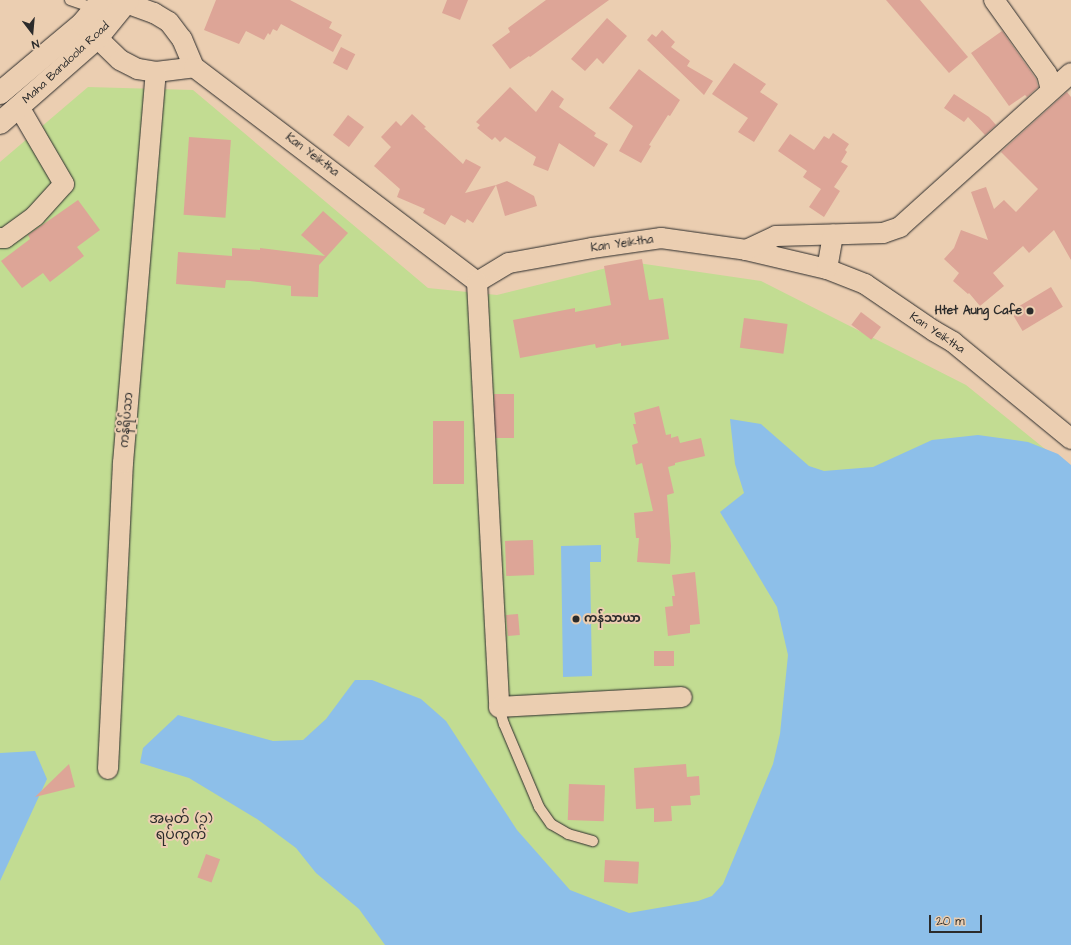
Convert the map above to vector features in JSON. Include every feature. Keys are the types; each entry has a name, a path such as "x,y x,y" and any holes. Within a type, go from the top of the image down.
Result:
{"main road":[{"name":"Maha Bandoola Road","path":"0,93 108,12"},
{"name":"Maha Bandoola Road","path":"0,123 19,107 108,12"}],"street":[{"path":"994,0 1046,74 1051,90"},
{"path":"108,12 154,13 170,22 182,38 194,67 156,72 138,69 124,63 110,51 108,12"},
{"name":"Kan Yeiktha","path":"194,67 319,160 477,282 509,264 592,248 661,238 746,250 827,269 865,284 934,331 953,342 1071,439"},
{"name":"ကန်ရိပ်သာ","path":"108,769 123,463 156,72"},
{"path":"746,250 776,236 883,233 900,227 1071,73"},
{"path":"0,238 5,238 35,216 64,184 19,107"},
{"path":"827,269 833,235"},
{"path":"477,282 498,707 682,697"}],"lane":[{"path":"70,0 108,12"},
{"path":"498,707 539,807 551,824 568,834 594,841"}],"green space":[{"path":"88,87 193,90 428,288 497,295 631,262 761,281 966,385 1071,470 1071,945 0,945 0,162"}],"water":[{"path":"730,419 761,424 809,466 824,471 873,467 932,440 978,435 1028,442 1058,454 1071,465 1071,945 385,945 359,909 316,873 296,848 257,819 189,778 140,763 143,748 178,715 273,741 303,740 326,719 355,680 372,680 421,699 446,721 517,830 570,890 629,913 698,901 712,896 723,884 773,764 780,734 788,655 777,607 720,512 744,493 735,464"},
{"name":"ကန်သာယာ","path":"601,545 601,562 590,562 592,676 563,677 561,546"},
{"path":"35,751 47,779 0,881 0,753"}],"building":[{"path":"216,0 290,0 332,22 329,28 342,35 333,52 281,24 277,31 273,29 270,35 268,33 264,40 246,31 239,44 204,30"},
{"path":"447,0 468,0 460,20 442,13"},
{"path":"546,0 609,0 530,57 529,56 510,69 492,45 510,32 508,28"},
{"path":"886,0 920,0 968,57 949,73"},
{"path":"607,18 627,36 603,64 597,58 585,71 571,59"},
{"path":"662,30 675,42 671,47 690,61 687,66 713,81 704,95 647,40 652,34 656,37"},
{"path":"1002,31 1036,79 1038,87 1027,97 1025,95 1009,106 971,53"},
{"path":"341,47 355,54 347,70 333,63"},
{"path":"734,63 766,84 760,92 778,104 754,142 738,132 748,118 712,94"},
{"path":"639,69 680,100 670,116 668,115 649,145 651,146 641,163 619,151 633,126 609,108"},
{"path":"510,87 536,112 552,90 564,99 559,107 596,133 594,136 608,144 594,167 559,143 548,171 533,165 536,157 505,137 500,142 495,137 492,140 477,128 480,125 476,122"},
{"path":"1067,92 1071,97 1071,260 1054,230 1029,253 1023,246 993,273 1004,286 980,306 969,293 968,294 953,281 959,273 944,259 954,248 961,230 988,240 971,192 986,187 994,209 1004,200 1016,212 1038,189 1001,152"},
{"path":"954,94 989,117 996,125 985,135 968,117 964,122 944,108"},
{"path":"412,114 426,127 424,128 463,164 466,159 481,167 465,193 496,185 473,223 467,219 465,223 451,215 445,225 423,213 425,209 397,197 400,189 374,166 391,147 381,137 396,121 401,126"},
{"path":"348,115 364,127 349,147 333,135"},
{"path":"833,133 849,144 845,150 847,152 841,162 848,166 834,187 840,191 824,217 809,207 821,189 803,177 807,171 778,151 790,134 814,150 824,136 829,139"},
{"path":"189,137 231,140 225,218 184,215"},
{"path":"507,181 534,196 537,206 505,216 496,185"},
{"path":"78,200 100,230 77,247 84,256 50,282 43,273 22,288 1,261 30,239 28,235"},
{"path":"323,211 348,233 319,265 318,297 291,296 291,286 250,281 226,280 225,288 176,284 178,252 232,256 232,248 260,250 260,248 325,256 301,235"},
{"path":"642,259 649,300 663,298 669,339 621,346 621,343 596,348 595,344 520,358 513,320 575,308 575,312 611,305 604,266"},
{"path":"1051,287 1063,307 1023,331 1011,311"},
{"path":"861,312 881,327 871,340 851,325"},
{"path":"744,318 788,324 783,354 740,348"},
{"path":"494,394 514,394 514,438 494,438"},
{"path":"659,406 666,435 671,434 671,438 678,436 680,443 701,438 705,456 675,463 675,465 668,467 674,493 667,495 671,546 670,564 637,562 639,538 636,538 634,513 653,511 642,463 636,465 632,445 638,443 633,424 636,424 634,413"},
{"path":"433,421 464,421 464,484 433,484"},
{"path":"533,540 534,575 506,576 505,541"},
{"path":"695,572 700,624 690,625 690,633 668,636 665,607 673,606 672,596 675,596 672,575"},
{"path":"518,614 520,635 508,636 506,615"},
{"path":"654,651 674,651 674,666 654,666"},
{"path":"69,764 75,787 35,797"},
{"path":"686,764 687,777 699,776 700,795 690,796 691,805 671,806 672,821 654,822 654,808 636,809 634,768"},
{"path":"569,784 605,785 604,821 568,820"},
{"path":"206,854 220,859 212,883 197,877"},
{"path":"605,860 639,862 638,884 604,882"}],"place":[{"name":"Htet Aung Cafe","path":"1030,311"},
{"name":"ကန်သာယာ","path":"576,619"}],"district":[{"name":"အမှတ် (၃) ရပ်ကွက်","path":"181,828"}]}
